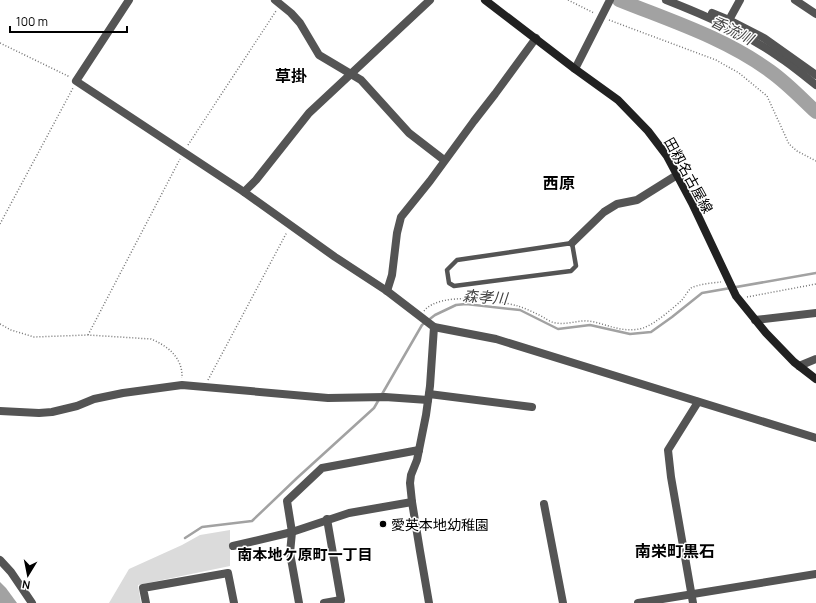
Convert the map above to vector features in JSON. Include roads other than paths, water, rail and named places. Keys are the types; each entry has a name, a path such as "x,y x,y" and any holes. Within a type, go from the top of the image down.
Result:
{"main road":[{"name":"田籾名古屋線","path":"484,0 506,18 536,38 574,69 618,100 648,131 667,156 738,297 766,333 799,366 816,379"}],"street":[{"path":"129,0 76,81 244,192 335,257 386,291 432,326 496,339 816,438"},
{"path":"244,192 256,180 309,112 352,74 430,0"},
{"path":"574,69 610,0"},
{"path":"666,0 708,16 730,27 780,57 816,85"},
{"path":"678,0 730,20 764,38 816,75"},
{"path":"730,20 740,0"},
{"path":"796,0 816,14"},
{"path":"278,2 300,23 319,55 361,80 409,133 444,160"},
{"path":"386,291 392,275 397,233 401,217 496,94 536,38"},
{"path":"572,243 604,212 617,204 637,200 677,175"},
{"path":"755,320 816,313"},
{"path":"429,603 412,502 411,475 420,450 428,397 432,326"},
{"path":"799,366 816,359"},
{"path":"0,412 52,412 77,406 94,399 182,385 328,398 428,397 532,407"},
{"path":"692,599 671,477 668,450 698,402"},
{"path":"299,603 290,553 292,532 287,501 322,468 420,450"},
{"path":"233,546 292,532 349,512 412,502"},
{"path":"544,504 563,603"},
{"path":"324,603 341,600 327,519"},
{"path":"0,560 11,572 32,603"},
{"path":"146,603 143,588 228,573 234,603"},
{"path":"638,603 692,599 816,574"}],"lane":[{"path":"572,243 576,266 571,271 454,286 449,283 447,270 458,260 572,243"}],"waterway":[{"name":"香流川","path":"619,0 697,31 753,59 788,86 816,112"},
{"name":"森孝川","path":"185,538 202,527 252,521 374,408 422,325 435,315 456,305 466,304 520,310 558,329 590,325 630,334 651,332 702,293 816,273"}],"place":[{"name":"愛英本地幼稚園","path":"383,524"}],"district":[{"name":"草掛","path":"291,76"},
{"name":"西原","path":"559,183"},
{"name":"南栄町黒石","path":"675,551"},
{"name":"南本地ケ原町一丁目","path":"305,554"}]}
